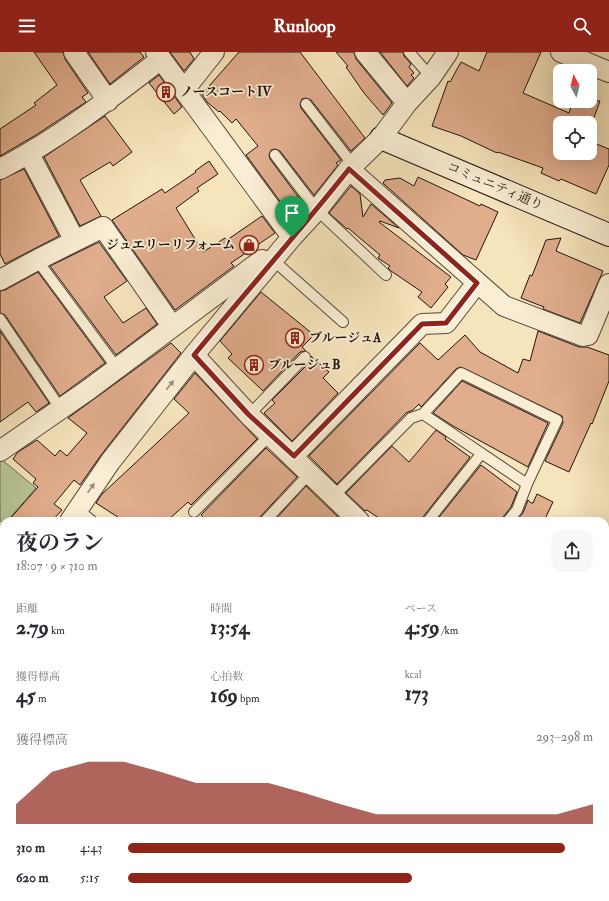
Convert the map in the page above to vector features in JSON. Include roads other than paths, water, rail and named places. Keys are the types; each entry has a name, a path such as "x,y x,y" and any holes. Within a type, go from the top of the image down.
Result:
{"street":[{"path":"74,52 108,101"},
{"path":"184,90 214,52"},
{"path":"365,52 407,104"},
{"path":"73,515 110,462 194,355 292,237 317,210 351,167 382,138 407,104 431,77 448,52"},
{"path":"561,52 609,72"},
{"path":"0,169 29,154 108,101 158,56 292,237"},
{"name":"コミュニティ通り","path":"382,138 609,235"},
{"path":"29,154 75,241"},
{"path":"351,167 504,306 583,336 588,335 609,284"},
{"path":"0,279 103,227 172,326"},
{"path":"0,451 117,368 292,237"},
{"path":"294,456 422,324 446,323 477,283"},
{"path":"194,355 249,415 294,456 334,496 349,517"}],"lane":[{"path":"409,52 431,77"},
{"path":"306,104 351,167"},
{"path":"276,155 317,210 386,275"},
{"path":"37,260 117,368"},
{"path":"273,260 343,322"},
{"path":"0,319 60,408"},
{"path":"249,415 305,357"},
{"path":"334,496 411,418 423,414 462,374 557,420 526,484 517,510 511,517"},
{"path":"423,414 526,484"},
{"path":"194,512 270,435"},
{"path":"431,517 480,454"},
{"path":"269,517 310,473"}],"place":[{"name":"ノースコートIV","path":"166,92"},
{"name":"ジュエリーリフォーム","path":"249,245"},
{"name":"ブルージュA","path":"295,338"},
{"name":"ブルージュB","path":"254,365"}]}
